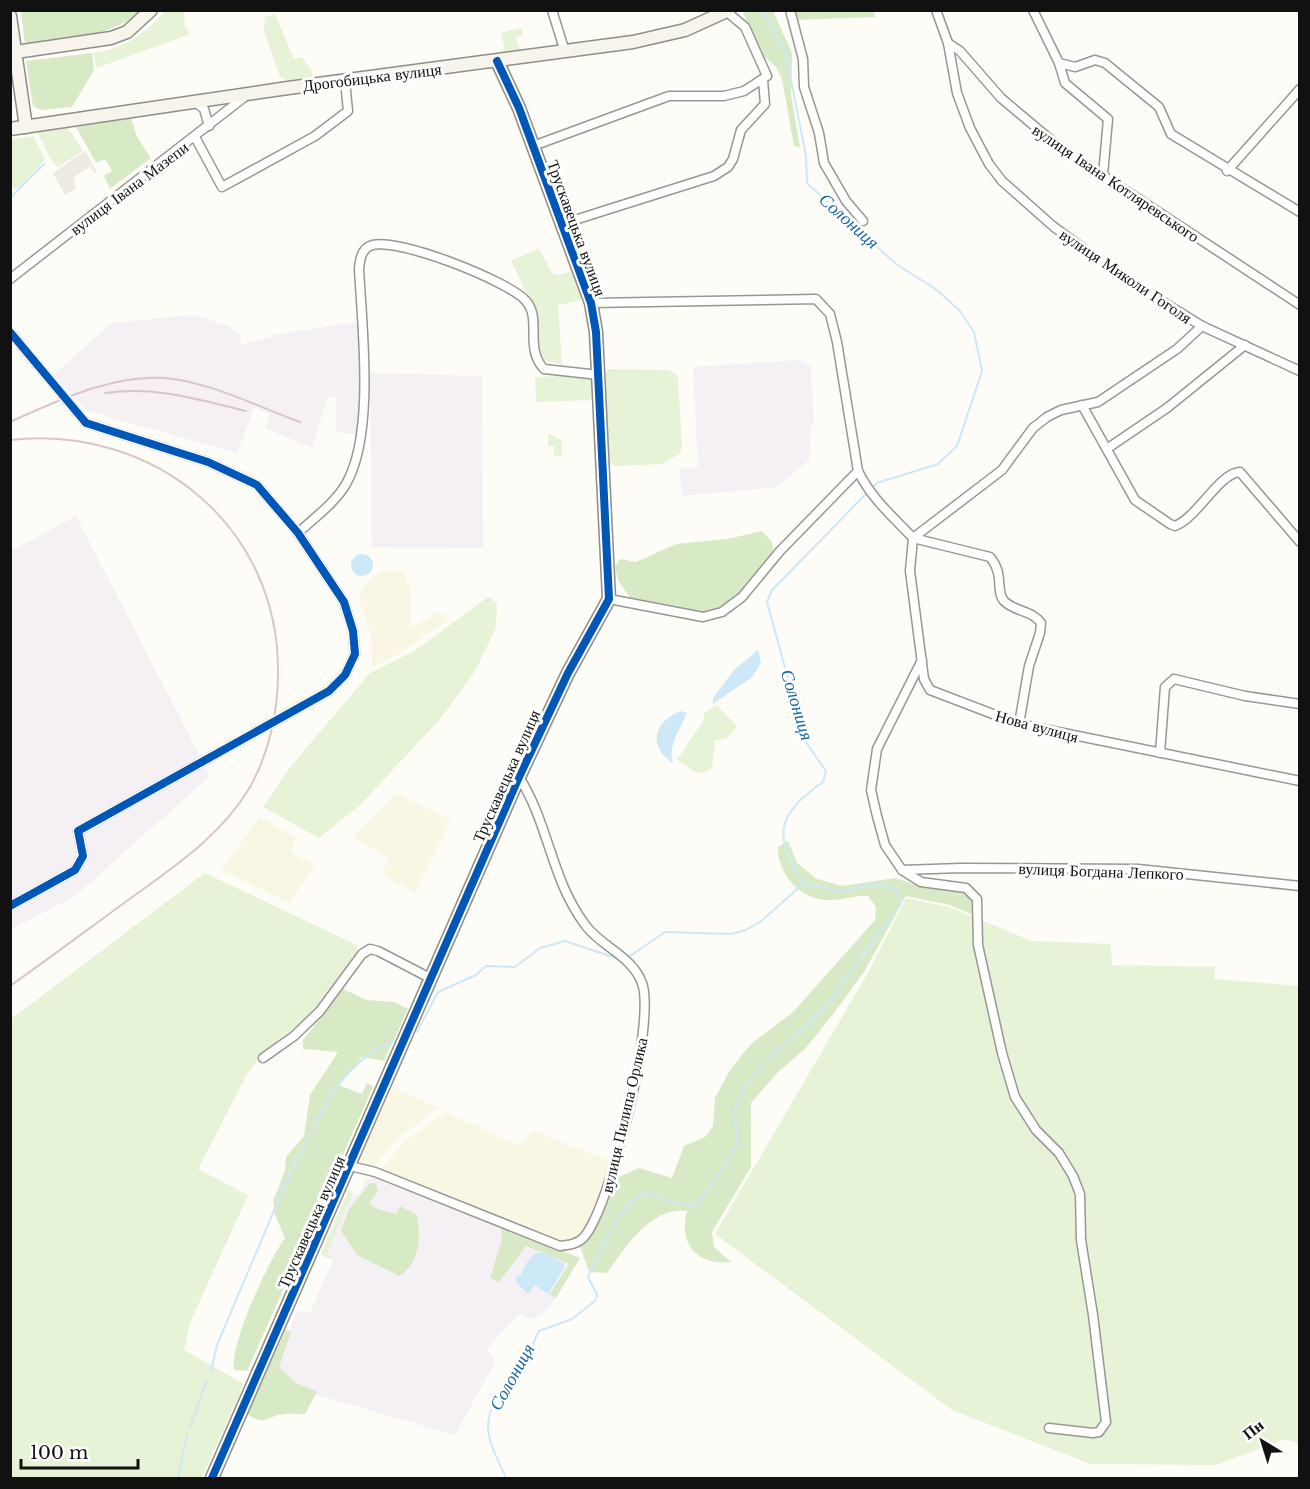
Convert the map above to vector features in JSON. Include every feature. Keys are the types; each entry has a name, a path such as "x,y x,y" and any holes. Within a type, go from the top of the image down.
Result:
{"street":[{"path":"16,52 111,38 127,32 151,10"},
{"path":"552,10 565,52"},
{"path":"789,10 803,59 804,87 818,126 824,163 846,201 863,221"},
{"name":"вулиця Миколи Гоголя","path":"936,10 948,43 957,93 967,119 989,164 1002,181 1071,240 1124,278 1202,326 1299,371"},
{"path":"1033,10 1059,63 1065,83 1108,119 1103,175"},
{"path":"533,146 669,96 724,96 744,91 763,80 767,76 745,27 728,11"},
{"name":"Дрогобицька вулиця","path":"10,129 565,52 664,36 706,17 728,11"},
{"path":"10,16 26,127"},
{"name":"вулиця Івана Котляревського","path":"948,43 960,51 1024,119 1058,146 1299,305"},
{"path":"1059,63 1075,67 1095,60 1105,63 1158,107 1171,134 1227,171 1299,212"},
{"name":"Трускавецька вулиця","path":"212,1479 519,777 568,673 609,599 599,375 591,303 533,146 497,61"},
{"path":"562,225 691,184 728,167 733,159 741,130 765,104 763,80"},
{"path":"195,137 222,187 315,136 348,111 345,81"},
{"path":"1227,171 1299,89"},
{"name":"вулиця Івана Мазепи","path":"10,279 247,95"},
{"path":"195,102 204,109 209,126"},
{"path":"298,533 341,492 350,478 355,460 365,398 359,269 362,254 366,248 384,243 453,263 498,280 528,302 531,311 533,354 544,369 599,375"},
{"name":"Трускавецька вулиця","path":"591,303 816,298 830,314 837,342 858,471"},
{"path":"914,538 1002,470 1033,428 1047,417 1061,410 1098,402 1177,350 1202,326"},
{"path":"10,332 86,423 184,454 243,477 257,485 298,533 344,603 353,631 355,654 345,675 329,691 299,710 78,831 83,856 75,870 10,906"},
{"path":"1108,448 1167,408 1245,345"},
{"path":"1082,405 1095,432 1108,448 1135,500 1175,526 1188,518 1235,472 1245,474 1299,542"},
{"path":"609,599 704,617 722,612 742,597 780,551 858,471 865,485 880,504 914,538 990,557 1000,576 999,590 1004,601 1032,614 1041,623 1041,633 1025,685 1019,724"},
{"name":"Нова вулиця","path":"914,538 910,571 924,679 930,690 1019,724 1299,781"},
{"path":"922,660 877,749 871,790 885,845 892,860 902,870 921,882 966,888 977,898 978,945 1002,1053 1015,1097 1036,1130 1059,1153 1077,1185 1081,1207 1081,1240 1106,1422 1100,1432 1094,1433 1049,1428"},
{"path":"1160,753 1165,687 1174,679 1245,696 1299,704"},
{"name":"вулиця Пилипа Орлика","path":"350,1166 375,1172 560,1246 569,1245 583,1238 605,1197 643,1043 643,985 633,965 593,934 569,902 535,802 519,777"},
{"name":"вулиця Богдана Лепкого","path":"902,870 1138,869 1299,886"},
{"path":"263,1058 294,1036 320,1011 362,954 370,950 378,951 430,978"}],"shaded area":[{"path":"85,151 97,172 94,173 90,167 74,177 76,189 65,195 53,173"},
{"path":"192,315 229,326 240,334 241,345 279,334 357,322 361,397 357,434 336,432 336,396 327,398 312,448 265,428 270,414 254,408 237,453 87,411 54,374 112,323"},
{"path":"799,360 811,366 814,425 811,425 809,460 778,487 682,496 680,469 698,467 693,367"},
{"path":"370,373 482,376 483,548 372,547"},
{"path":"76,516 210,776 74,897 11,929 11,551"},
{"path":"384,571 403,571 411,590 411,628 437,613 447,615 447,621 394,657 372,667 371,635 360,602 360,593 372,577"},
{"path":"396,793 451,820 415,893 382,874 389,858 353,837"},
{"path":"260,817 296,838 290,852 315,865 290,903 221,870"},
{"path":"393,1087 438,1108 398,1138 373,1168 358,1163"},
{"path":"446,1112 520,1146 534,1131 610,1161 602,1197 584,1231 577,1238 568,1241 546,1238 380,1170 405,1141"},
{"path":"372,1177 580,1258 548,1310 531,1320 519,1314 487,1349 495,1362 455,1435 269,1381 297,1311 310,1312 333,1260 326,1253 353,1193 359,1195 366,1180"}],"green space":[{"path":"21,11 142,11 129,20 101,32 72,39 25,45"},
{"path":"165,11 184,11 185,27 190,34 97,68 93,53 114,48 133,39 150,27"},
{"path":"773,11 792,53 791,95 800,147 794,146 782,79 776,67 764,56 743,13"},
{"path":"793,11 874,11 875,17 796,20"},
{"path":"275,14 294,59 302,57 311,70 312,78 288,80 280,77 264,31 265,17"},
{"path":"521,28 523,35 516,37 520,50 505,52 501,33"},
{"path":"92,53 94,70 72,107 41,110 33,106 26,61"},
{"path":"131,118 137,137 151,158 110,189 104,176 112,171 105,159 96,163 76,127"},
{"path":"67,126 83,151 58,167 50,158 37,132"},
{"path":"33,136 45,159 23,184 14,190 11,181 11,139"},
{"path":"539,249 552,273 558,275 572,271 582,300 558,305 562,365 547,361 537,351 530,301 511,260"},
{"path":"608,369 669,370 678,376 682,448 679,454 662,464 615,466 608,461 604,374"},
{"path":"592,375 593,400 536,402 535,377"},
{"path":"548,433 562,440 562,456 554,456 554,446 548,446"},
{"path":"762,531 772,542 773,552 741,591 718,608 698,612 687,611 631,599 618,580 615,567 620,559 636,562 676,544 727,539"},
{"path":"488,597 497,603 496,628 475,671 441,718 361,804 319,838 263,807 292,765 370,673 416,650"},
{"path":"716,705 737,726 726,739 715,740 712,768 704,773 695,772 677,760 703,721 704,714"},
{"path":"788,841 797,863 817,879 842,886 895,878 922,887 964,893 975,902 976,916 950,905 906,896 864,972 834,1013 805,1049 778,1072 751,1103 751,1167 712,1232 714,1247 731,1262 709,1260 693,1250 685,1233 687,1211 674,1211 662,1215 640,1231 607,1273 589,1272 580,1246 592,1232 617,1178 639,1168 672,1178 684,1146 705,1137 713,1126 715,1098 730,1070 751,1044 793,1012 875,920 876,907 868,896 836,900 820,899 801,891 793,884 782,867 779,857 778,847"},
{"path":"205,873 357,945 357,951 313,1012 262,1053 247,1074 198,1169 248,1195 190,1323 184,1350 244,1384 202,1478 11,1478 11,1019"},
{"path":"906,898 949,907 1032,941 1111,944 1112,965 1215,967 1214,979 1299,986 1299,1444 1285,1439 1216,1465 1090,1464 952,1410 715,1234 869,971"},
{"path":"343,989 367,1000 394,1002 408,1009 384,1061 362,1057 339,1085 362,1094 367,1083 373,1087 247,1371 234,1370 234,1358 244,1323 270,1264 285,1238 275,1215 273,1201 285,1171 286,1157 304,1136 310,1095 338,1052 303,1049 303,1040"},
{"path":"375,1183 378,1190 369,1204 396,1214 400,1206 417,1215 419,1241 415,1257 406,1271 399,1276 357,1255 341,1231 349,1209 369,1184"},
{"path":"348,1191 353,1193 327,1253 333,1260 323,1256 321,1252"},
{"path":"501,1227 580,1258 556,1298 550,1294 569,1264 526,1246 499,1282 490,1278 502,1240"},
{"path":"286,1330 291,1332 279,1367 296,1383 317,1392 305,1414 286,1414 263,1420 256,1419 246,1413"}],"water":[{"path":"362,554 370,557 373,565 370,573 362,576 354,573 351,565 354,557"},
{"path":"758,650 761,663 752,677 713,704 713,698 734,670"},
{"path":"681,711 687,713 673,743 673,763 659,749 657,734 665,721"},
{"path":"535,1253 545,1253 564,1264 564,1268 548,1294 535,1285 528,1294 516,1282 516,1276 521,1275 525,1265"}],"waterway":[{"name":"Солониця","path":"763,10 786,54 806,156 807,183 896,264 937,290 960,311 974,332 982,371 957,446 938,464 877,483 872,488"},
{"path":"10,198 44,164"},
{"name":"Солониця","path":"506,1478 490,1441 489,1418 497,1395 532,1346 539,1331 572,1319 596,1300 597,1295 588,1277 611,1229 635,1199 646,1193 680,1205 700,1201 736,1147 736,1107 753,1076 827,1004 901,902 898,893 888,884 862,886 843,892 803,883 793,866 784,839 784,827 788,816 807,794 823,782 826,771 805,741 767,602 772,590 868,492"},
{"path":"630,956 665,932 731,934 746,930 760,922 803,884"},
{"path":"417,1032 438,992 476,975 486,966 515,967 540,948 565,941 619,959"},
{"path":"211,1371 217,1345 295,1161 300,1157 326,1104 347,1074 361,1061 395,1040"},
{"path":"190,1427 207,1380"},
{"path":"178,1478 187,1434"}],"railway":[{"path":"10,422 90,389 132,379 153,378 173,379 205,386 300,422"},
{"path":"105,393 159,392 246,411"},
{"path":"10,440 63,439 112,449 158,468 198,496 232,531 257,573 273,621 278,674 274,717 267,746 250,787 226,820 181,861 10,986"}],"cycle path":[{"path":"212,1478 519,777 568,673 609,599 596,332 591,303 519,108 497,61"},
{"path":"10,332 86,423 208,462 257,485 298,533 344,602 353,631 355,654 345,675 329,691 78,831 83,856 75,870 10,906"}]}
